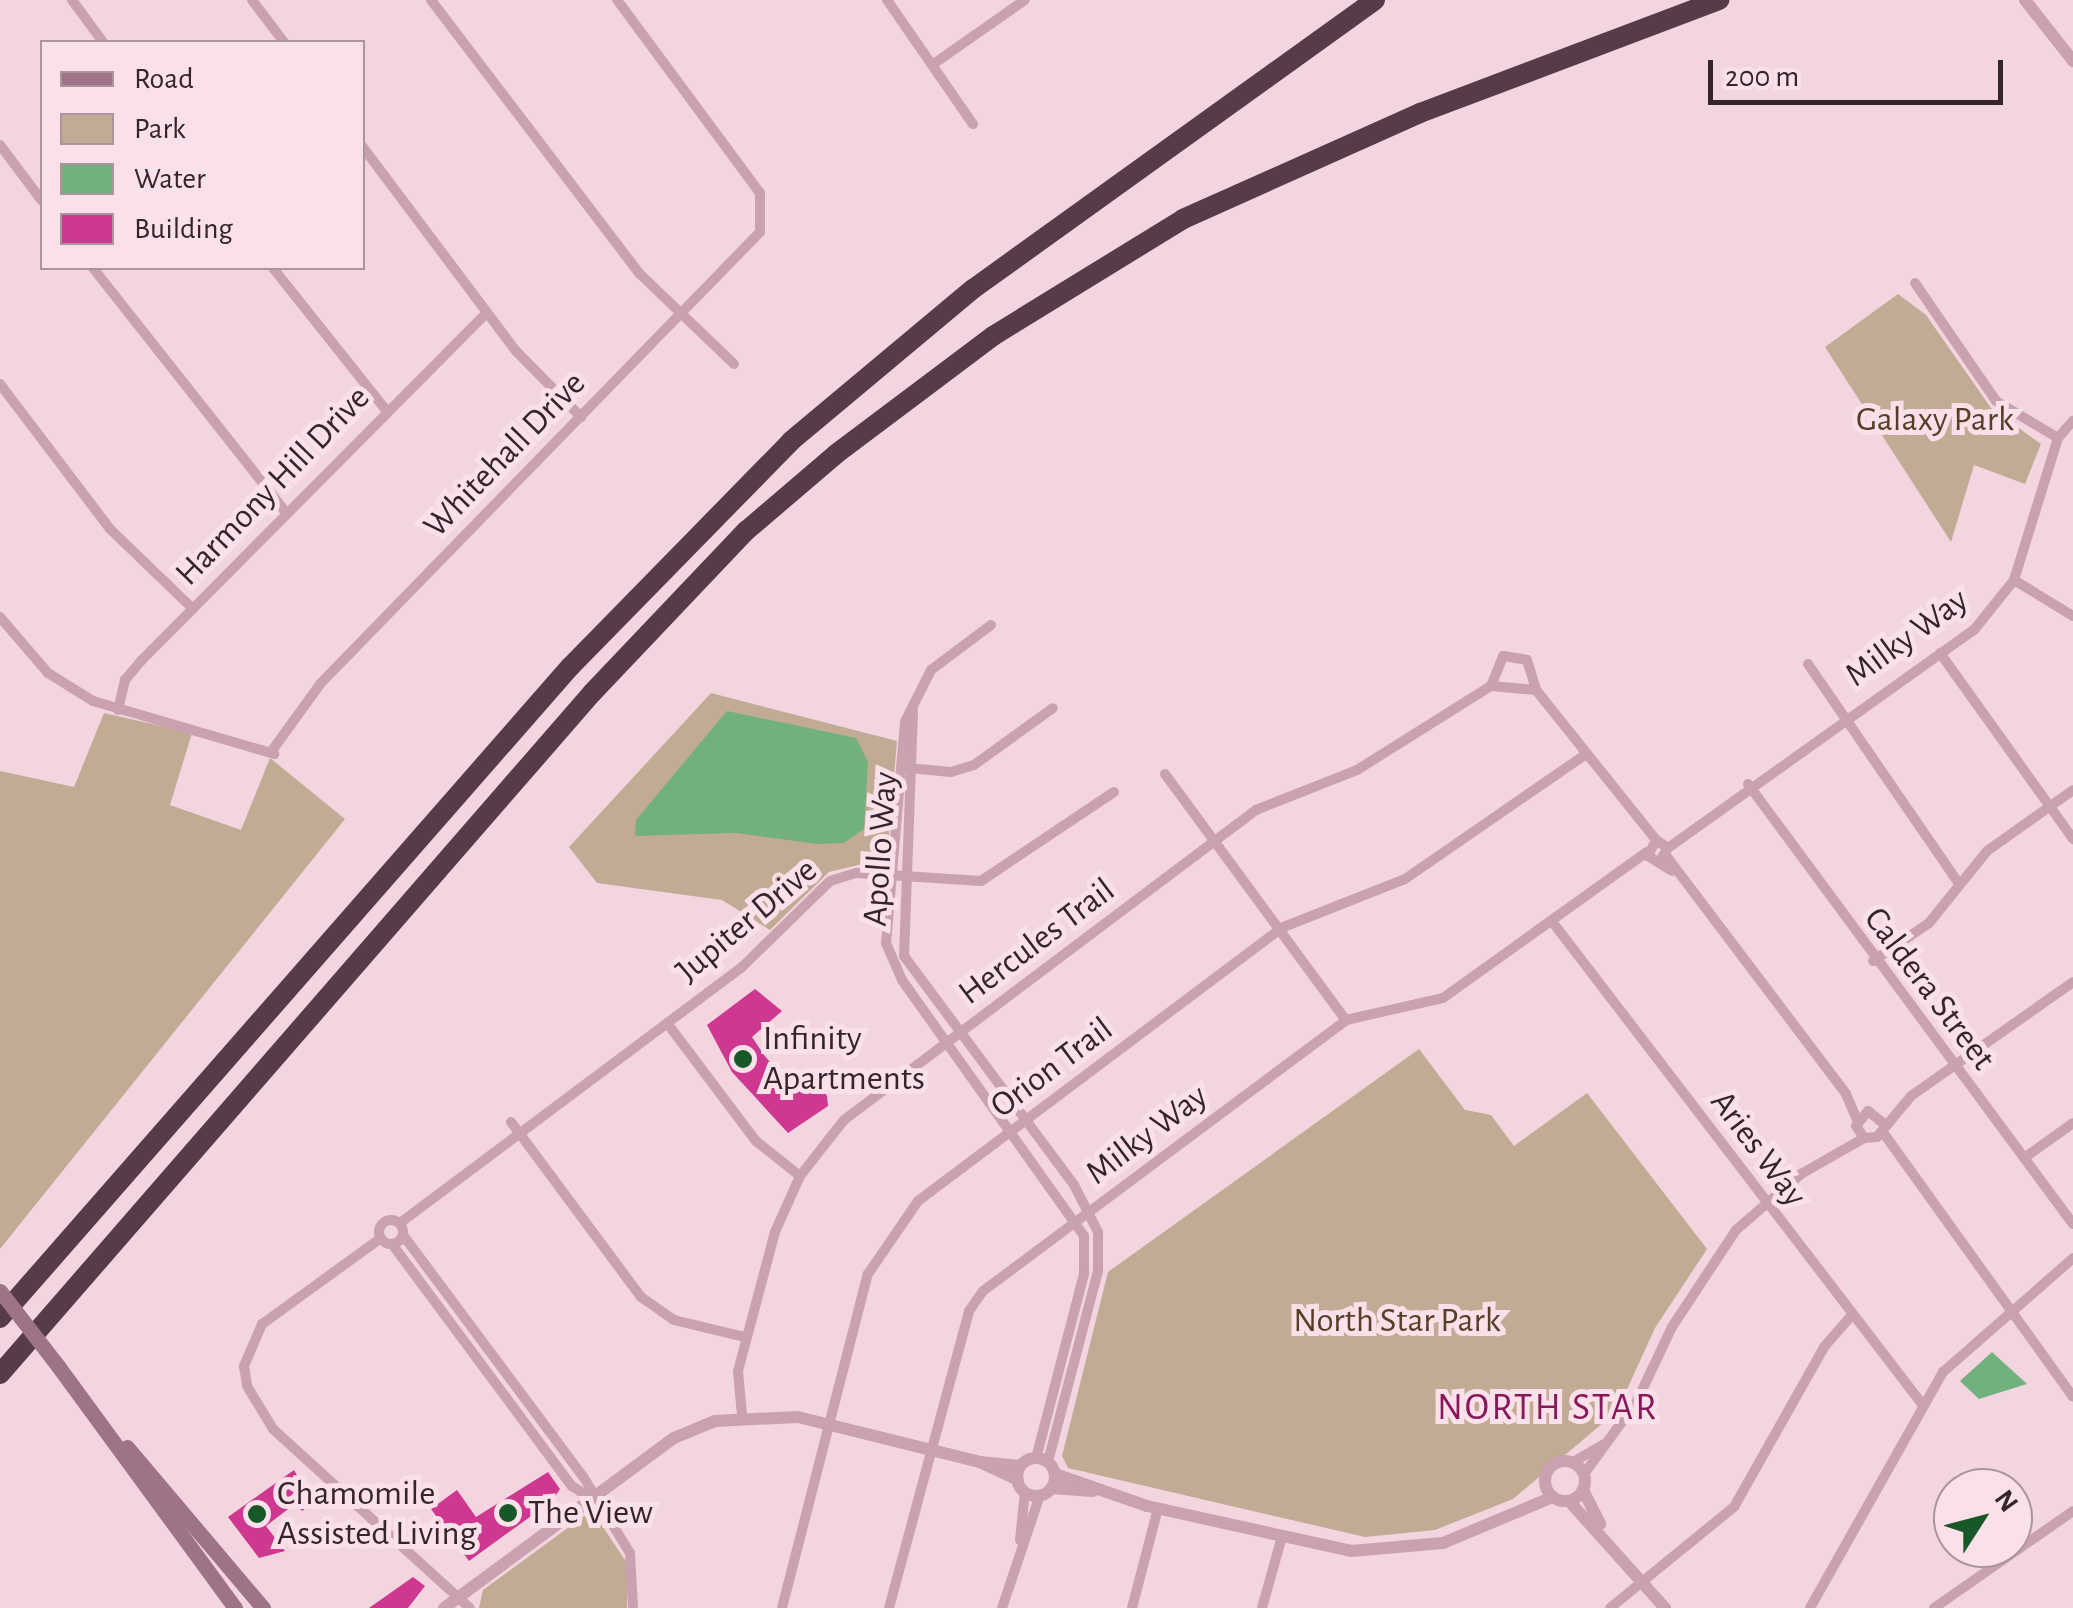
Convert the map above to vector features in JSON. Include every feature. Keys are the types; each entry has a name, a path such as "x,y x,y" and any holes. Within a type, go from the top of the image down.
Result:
{"highway":[{"path":"0,1374 618,664 746,532 851,442 993,336 1183,219 1420,113 1716,1"},
{"path":"0,1318 570,667 791,441 972,288 1370,4"}],"main road":[{"path":"0,1291 235,1608"},
{"path":"81,1396 264,1608"}],"street":[{"path":"72,0 102,40"},
{"path":"252,0 282,40"},
{"path":"431,0 640,274 734,364"},
{"name":"Whitehall Drive","path":"118,710 272,753 321,683 760,232 760,193 616,0"},
{"path":"887,0 973,124"},
{"path":"932,65 1025,0"},
{"path":"2025,0 2073,61"},
{"path":"0,145 40,198"},
{"path":"365,150 486,312 581,416"},
{"path":"94,270 286,512"},
{"path":"275,270 385,408"},
{"path":"1915,283 1996,401 2058,438"},
{"name":"Harmony Hill Drive","path":"118,710 125,680 385,408 486,312"},
{"path":"0,384 110,530 193,609"},
{"name":"Milky Way","path":"889,1608 972,1304 1346,1020 1443,998 1974,630 2014,580 2058,438 2073,421"},
{"path":"2014,580 2073,616"},
{"name":"Apollo Way","path":"991,624 931,670 913,711 904,956 1090,1212 1098,1271 1046,1475 1020,1541 1002,1608"},
{"path":"2,625 48,673 118,710"},
{"path":"1940,653 2073,840"},
{"name":"Hercules Trail","path":"742,1415 745,1337 800,1176 844,1120 1279,796 1357,770 1491,686 1503,656 1518,654 1534,669 1536,690"},
{"path":"1808,664 1957,881"},
{"path":"1491,686 1536,690 1846,1094 1867,1138 1895,1159"},
{"path":"909,768 974,765 1053,708"},
{"name":"Orion Trail","path":"782,1608 868,1274 888,1235 918,1200 1281,928 1405,880 1586,754"},
{"name":"Apollo Way","path":"909,768 892,875 890,959 1078,1221 1084,1274 1046,1475"},
{"path":"1165,774 1346,1020"},
{"name":"Caldera Street","path":"1748,784 1873,961 2073,1224"},
{"path":"1873,961 1929,923 1957,881 2073,790"},
{"name":"Jupiter Drive","path":"401,1229 755,956 830,881 892,875 981,881 1114,792"},
{"name":"Aries Way","path":"1554,924 1763,1202 1922,1404"},
{"path":"1828,1154 1883,1127 1911,1096 2073,982"},
{"path":"668,1023 756,1141 800,1176"},
{"path":"1846,1094 1872,1112 1883,1127 1895,1159 2073,1396"},
{"path":"1606,1535 1583,1490 1584,1474 1609,1441 1700,1282 1763,1202 1828,1154 1872,1112 1911,1096"},
{"path":"511,1122 641,1297 674,1320 745,1337"},
{"path":"2024,1158 2073,1123"},
{"path":"470,1608 461,1594 273,1429 247,1386 244,1366 262,1324 380,1238 386,1221 401,1229 584,1478 592,1499 630,1552 634,1608"},
{"path":"392,1244 401,1229"},
{"path":"380,1238 392,1244 572,1486 592,1499"},
{"path":"1819,1606 1922,1404 1965,1345 2073,1258"},
{"path":"1610,1608 1734,1507 1824,1347 1851,1316"},
{"path":"444,1608 674,1438 742,1415 831,1427 932,1450 980,1462 1021,1479 1046,1475 1281,1540 1398,1550 1451,1540 1553,1496 1569,1500 1606,1535 1665,1608"},
{"path":"1512,1515 1545,1482 1551,1466 1572,1462 1609,1441"},
{"path":"1572,1462 1584,1474"},
{"path":"1021,1479 1046,1475"},
{"name":"Apollo Way","path":"1020,1541 1021,1479"},
{"path":"1545,1482 1553,1496"},
{"path":"1569,1500 1583,1490"},
{"path":"1132,1608 1158,1508"},
{"path":"1934,1608 2073,1511"},
{"path":"1262,1608 1281,1540"}],"green space":[{"name":"Galaxy Park","path":"1898,294 1926,315 1991,408 2041,444 2025,484 1974,465 1951,542 1825,347"},
{"path":"711,693 897,741 887,858 829,872 770,930 722,900 597,883 569,847"},
{"path":"104,713 192,733 170,805 241,830 270,758 345,819 0,1249 0,771 74,787"},
{"name":"North Star Park","path":"1419,1049 1465,1110 1491,1115 1514,1146 1587,1093 1707,1249 1655,1328 1617,1411 1513,1499 1435,1530 1365,1537 1068,1468 1062,1456 1108,1272"},
{"path":"584,1516 599,1521 627,1563 627,1608 479,1608 483,1590"}],"water":[{"path":"727,711 856,738 868,762 864,829 844,843 817,844 736,833 635,836 636,820"},
{"path":"1992,1352 2027,1384 1979,1399 1960,1381"}],"building":[{"name":"Infinity Apartments","path":"755,989 782,1011 752,1037 764,1055 790,1086 813,1072 827,1096 828,1106 788,1133 732,1072 707,1025"},
{"name":"Chamomile Assisted Living","path":"294,1470 313,1503 302,1511 296,1503 266,1526 285,1551 259,1558 228,1517"},
{"name":"The View","path":"548,1472 560,1489 552,1501 469,1561 431,1509 457,1490 476,1517"},
{"path":"413,1577 425,1586 408,1608 369,1608"}],"place":[{"name":"Infinity Apartments","path":"743,1059"},
{"name":"The View","path":"508,1513"},
{"name":"Chamomile Assisted Living","path":"257,1514"}],"district":[{"name":"NORTH STAR","path":"1548,1409"}]}
